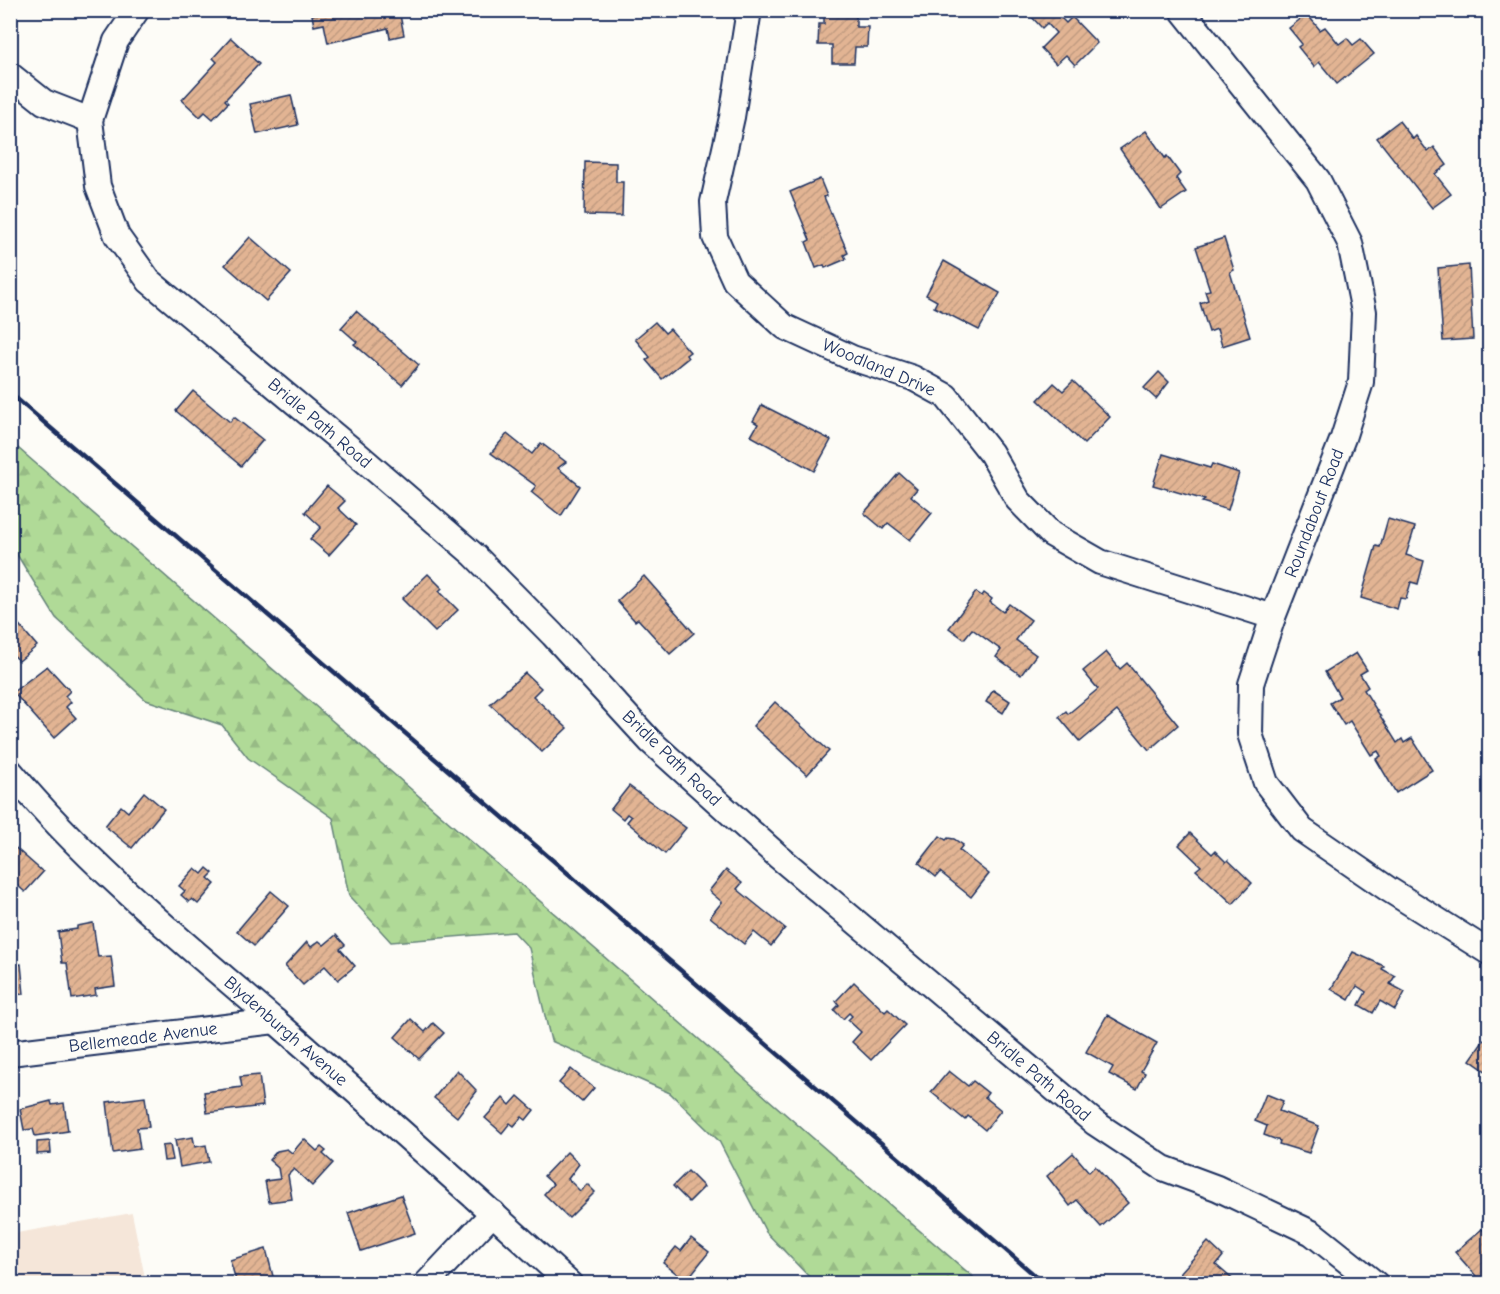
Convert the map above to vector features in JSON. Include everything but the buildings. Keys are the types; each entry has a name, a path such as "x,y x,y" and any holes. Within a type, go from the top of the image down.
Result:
{"street":[{"path":"10,75 44,102 90,120 116,40 137,10"},
{"name":"Woodland Drive","path":"749,10 732,117 713,202 715,237 735,281 784,327 852,358 914,378 946,396 991,453 1018,500 1052,534 1100,562 1273,617"},
{"name":"Roundabout Road","path":"1182,10 1318,180 1350,243 1364,312 1361,382 1339,449 1273,617 1251,684 1250,734 1266,783 1302,830 1388,889 1490,953"},
{"name":"Bridle Path Road","path":"90,120 98,186 117,236 149,281 330,431 474,555 553,635 650,741 779,857 1095,1123 1163,1168 1216,1188 1312,1233 1376,1284"},
{"name":"Blydenburgh Avenue","path":"10,771 51,819 209,965 570,1284"},
{"name":"Bellemeade Avenue","path":"10,1053 275,1021"},
{"path":"426,1284 493,1214"}],"shaded area":[{"path":"132,1213 146,1283 11,1283 11,1234"}],"green space":[{"path":"11,442 980,1283 815,1283 766,1232 719,1141 670,1093 551,1041 529,948 514,932 391,942 349,896 333,818 248,758 222,725 146,700 56,618 11,545"}],"railway":[{"path":"10,393 1045,1284"}]}
